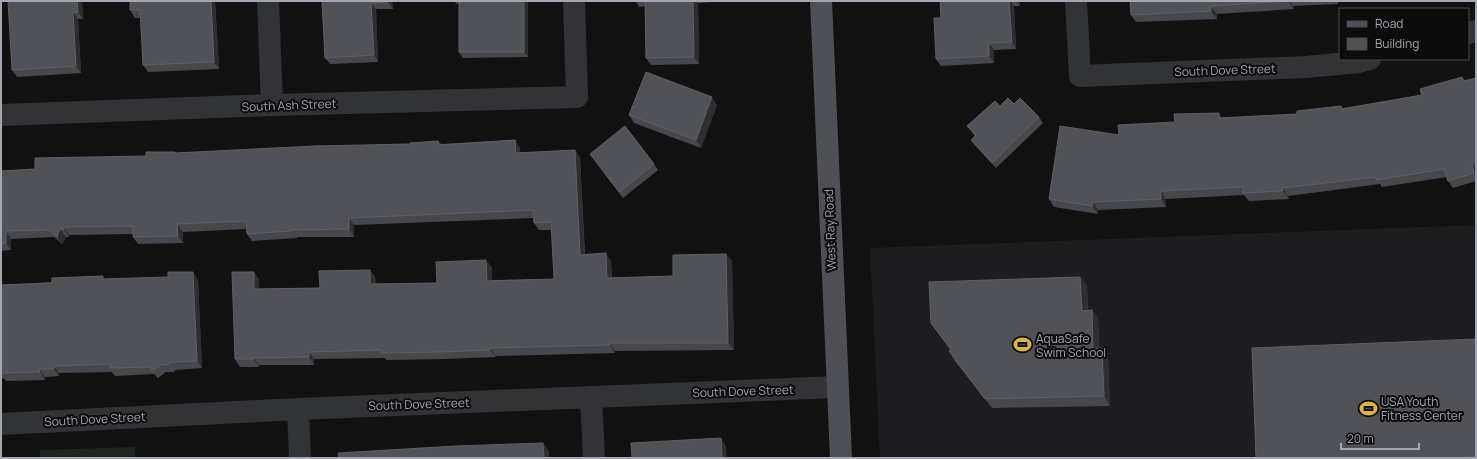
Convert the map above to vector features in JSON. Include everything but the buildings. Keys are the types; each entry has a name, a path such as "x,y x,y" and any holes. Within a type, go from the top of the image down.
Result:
{"main road":[{"name":"West Ray Road","path":"821,1 840,458"}],"street":[{"path":"268,1 272,105"},
{"name":"South Ash Street","path":"1,115 272,105 577,97 574,1"},
{"name":"South Dove Street","path":"1076,1 1080,76 1306,67 1366,60"},
{"name":"South Dove Street","path":"1,424 298,409 837,387"},
{"path":"591,397 594,458"},
{"path":"298,409 300,458"}],"shaded area":[{"path":"1476,225 1476,458 880,458 870,248"},
{"path":"135,447 135,458 40,458 40,450"}],"place":[{"name":"AquaSafe Swim School","path":"1023,345"},
{"name":"USA Youth Fitness Center","path":"1368,408"}]}
